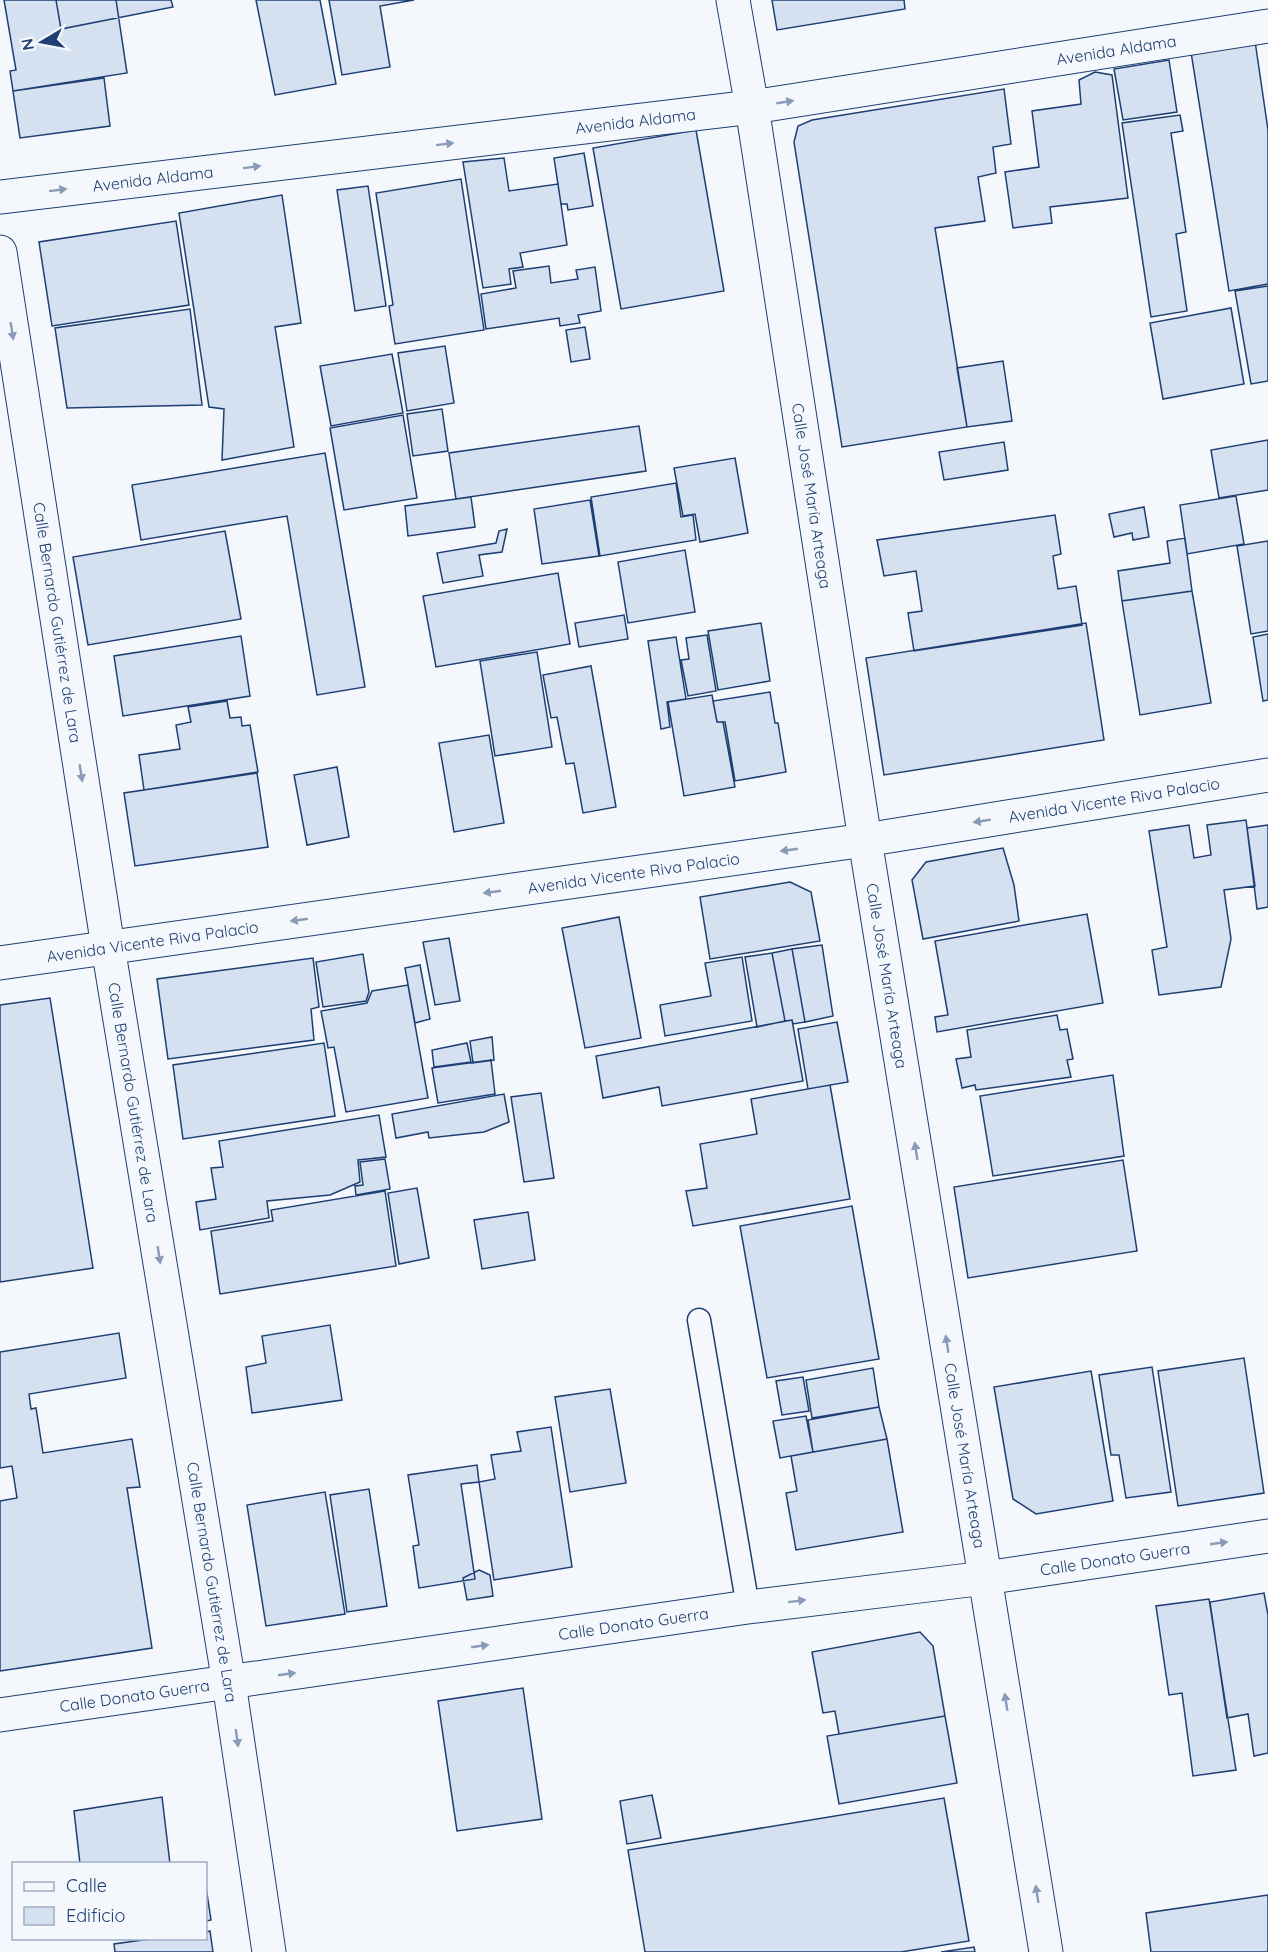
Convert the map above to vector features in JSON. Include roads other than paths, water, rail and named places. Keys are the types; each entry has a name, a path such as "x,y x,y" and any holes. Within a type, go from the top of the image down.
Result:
{"street":[{"name":"Calle José María Arteaga","path":"733,0 752,107 865,840 1046,1952"},
{"name":"Avenida Aldama","path":"0,197 752,107 1268,26"},
{"name":"Calle Bernardo Gutiérrez de Lara","path":"0,252 108,947 229,1683 269,1952"},
{"name":"Avenida Vicente Riva Palacio","path":"0,963 865,840 1268,775"},
{"name":"Calle Donato Guerra","path":"0,1715 748,1607 986,1578 1268,1536"}],"lane":[{"path":"699,1320 748,1607"}]}
